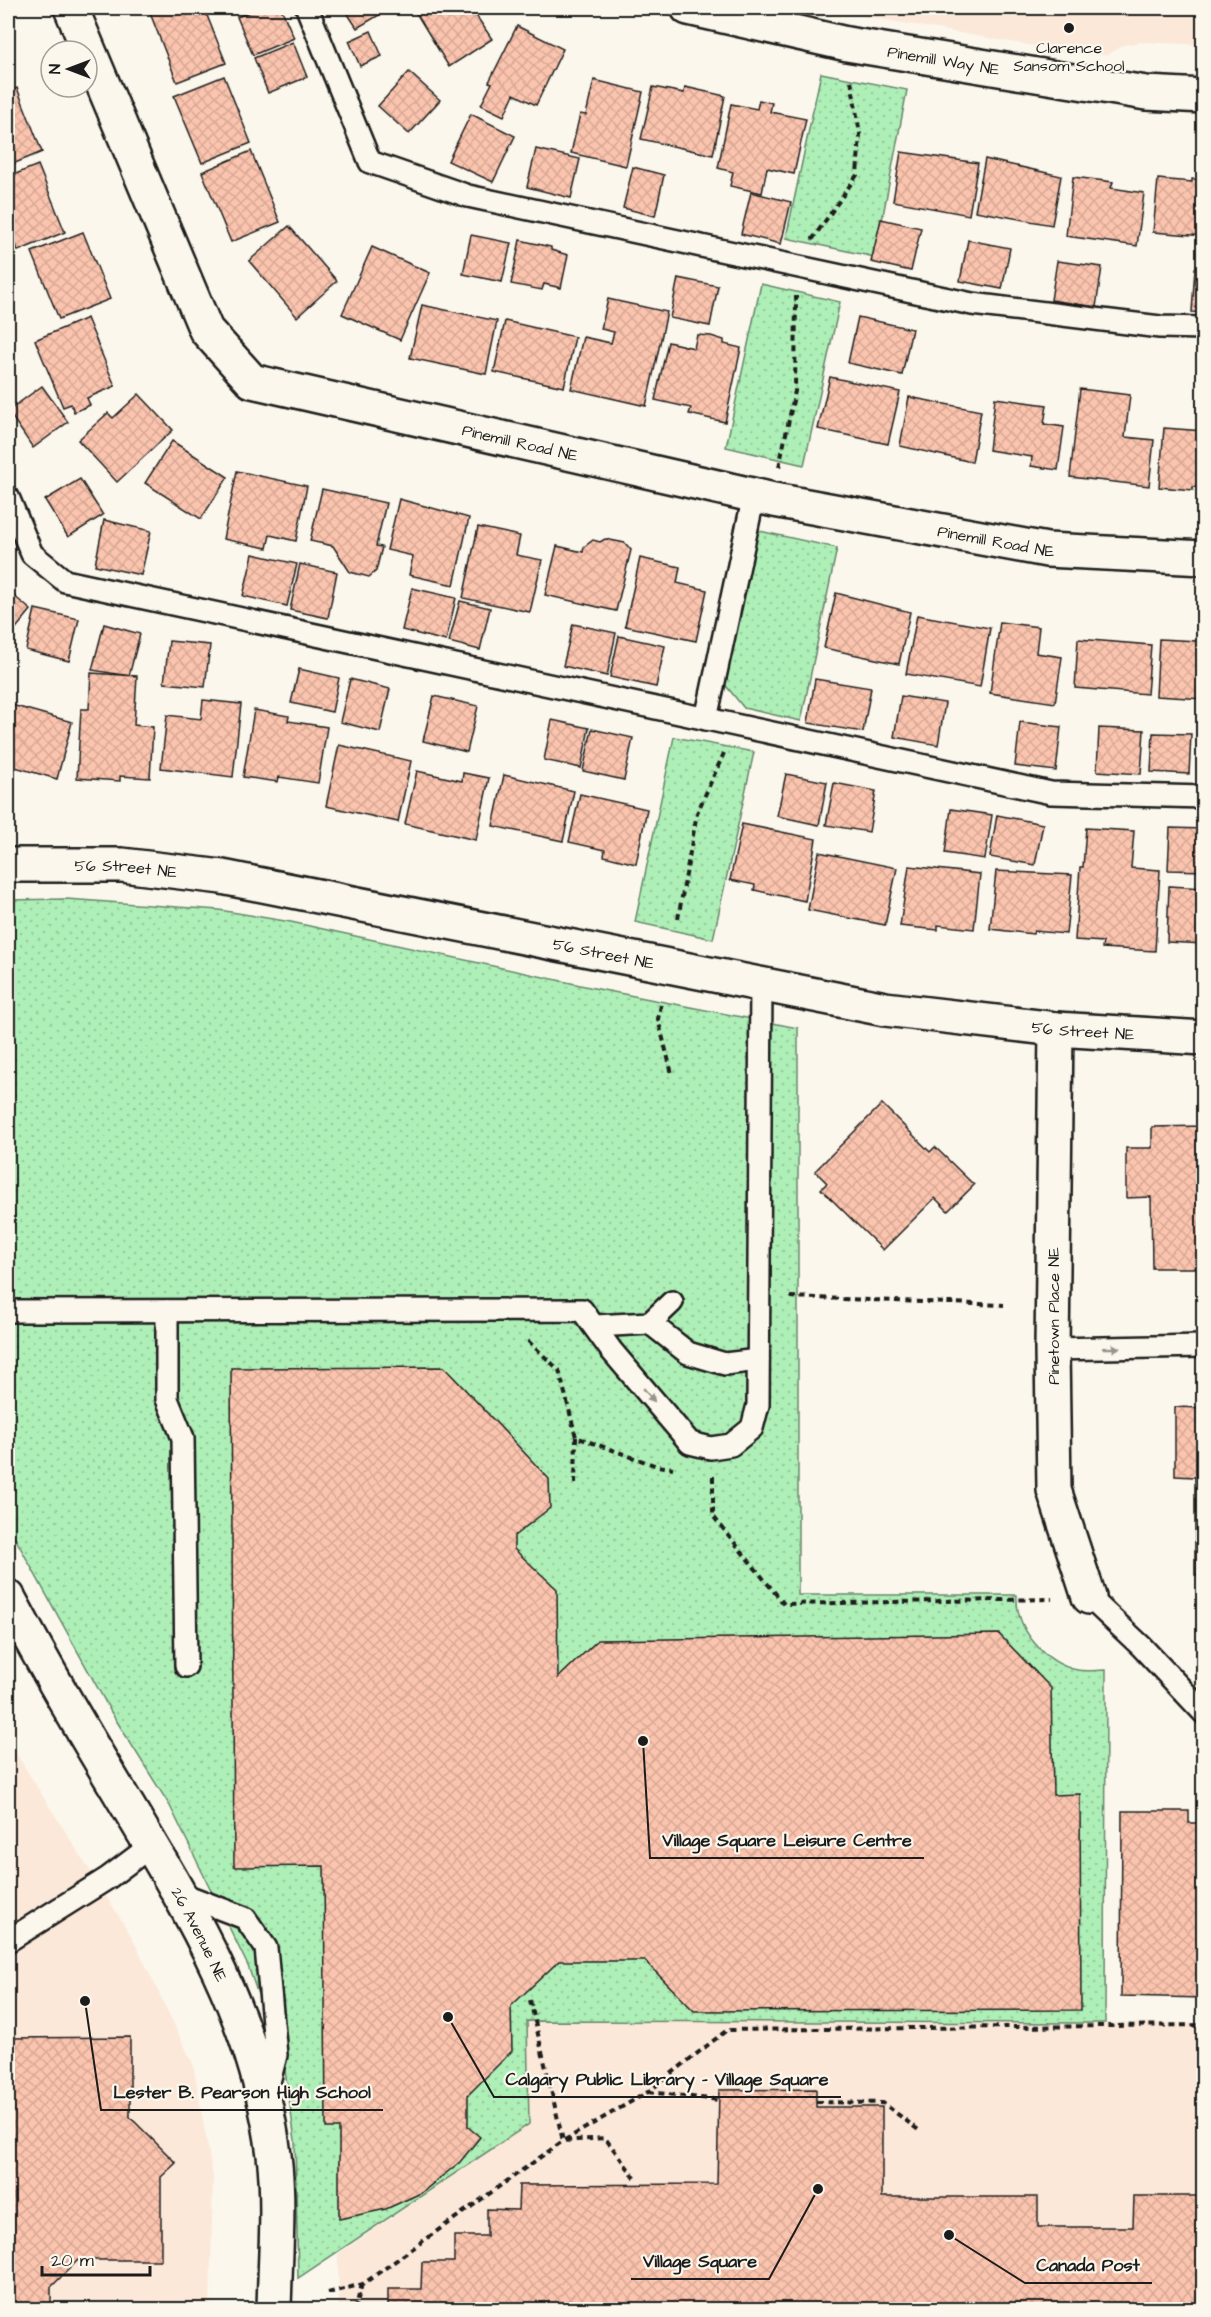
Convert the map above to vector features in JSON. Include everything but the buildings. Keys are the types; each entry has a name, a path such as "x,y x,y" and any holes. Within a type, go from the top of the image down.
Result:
{"street":[{"name":"Pinemill Road NE","path":"71,8 206,330 252,381 753,495 1047,550 1203,558"},
{"name":"Pinemill Way NE","path":"688,8 847,44 1146,93 1203,96"},
{"name":"56 Street NE","path":"8,865 122,865 222,877 885,1009 1056,1029 1203,1038"},
{"name":"Pinetown Place NE","path":"1056,1029 1052,1349 1054,1490 1089,1596"},
{"name":"26 Avenue NE","path":"8,1597 55,1685 182,1894 232,1996 264,2100 274,2157 274,2310"}],"lane":[{"path":"307,8 370,162 468,196 960,302 1160,327 1203,328"},
{"path":"706,719 753,495"},
{"path":"8,497 32,554 65,581 1051,793 1203,797"},
{"path":"8,1311 557,1308 582,1310 611,1350 690,1443 711,1448 731,1445 752,1428 758,1405 761,984"},
{"path":"595,1326 650,1323 672,1302"},
{"path":"167,1311 167,1399 183,1437 186,1666"},
{"path":"650,1323 688,1353 725,1364 758,1360"},
{"path":"1052,1349 1203,1346"},
{"path":"1089,1596 1141,1646 1203,1713"},
{"path":"8,1941 108,1878 152,1845"},
{"path":"182,1894 245,1918 266,1948 276,2055 264,2100"}],"path":[{"path":"661,1005 658,1019 672,1074"},
{"path":"790,1297 1004,1305"},
{"path":"525,1338 559,1370 576,1437 575,1484"},
{"path":"576,1437 657,1466 679,1468"},
{"path":"713,1472 713,1516 784,1604 1017,1601 1089,1596"},
{"path":"531,2000 563,2141"},
{"path":"328,2293 363,2284 563,2141 648,2092 727,2030 1203,2025"},
{"path":"648,2092 719,2100"},
{"path":"816,2102 883,2103 921,2132"},
{"path":"563,2141 605,2138 636,2179"},
{"path":"355,2310 363,2284"}],"shaded area":[{"name":"Clarence Sansom School","path":"857,8 1203,8 1203,45 1142,42 1123,45 1108,55 1080,54 857,15"},
{"path":"8,1741 132,1937 193,2064 213,2177 210,2309 8,2309"},
{"path":"526,2021 1203,2023 1203,2309 339,2309 338,2254 529,2124"}],"green space":[{"path":"821,73 907,90 875,257 786,238"},
{"path":"761,284 840,302 804,465 726,447"},
{"path":"755,530 837,548 801,721 744,708 723,682"},
{"path":"674,737 754,752 713,939 635,922"},
{"path":"66,899 219,910 291,922 603,990 798,1028 798,1595 1017,1595 1021,1620 1026,1631 1043,1652 1053,1660 1077,1670 1106,1670 1105,2023 527,2021 529,2124 298,2278 295,2140 285,2071 248,1966 170,1806 111,1712 8,1525 8,900"}],"place":[{"name":"Clarence Sansom School","path":"1069,28"},
{"name":"Village Square Leisure Centre","path":"643,1741"},
{"name":"Lester B. Pearson High School","path":"85,2001"},
{"name":"Calgary Public Library - Village Square","path":"448,2017"},
{"name":"Village Square","path":"818,2189"},
{"name":"Canada Post","path":"949,2235"}]}
